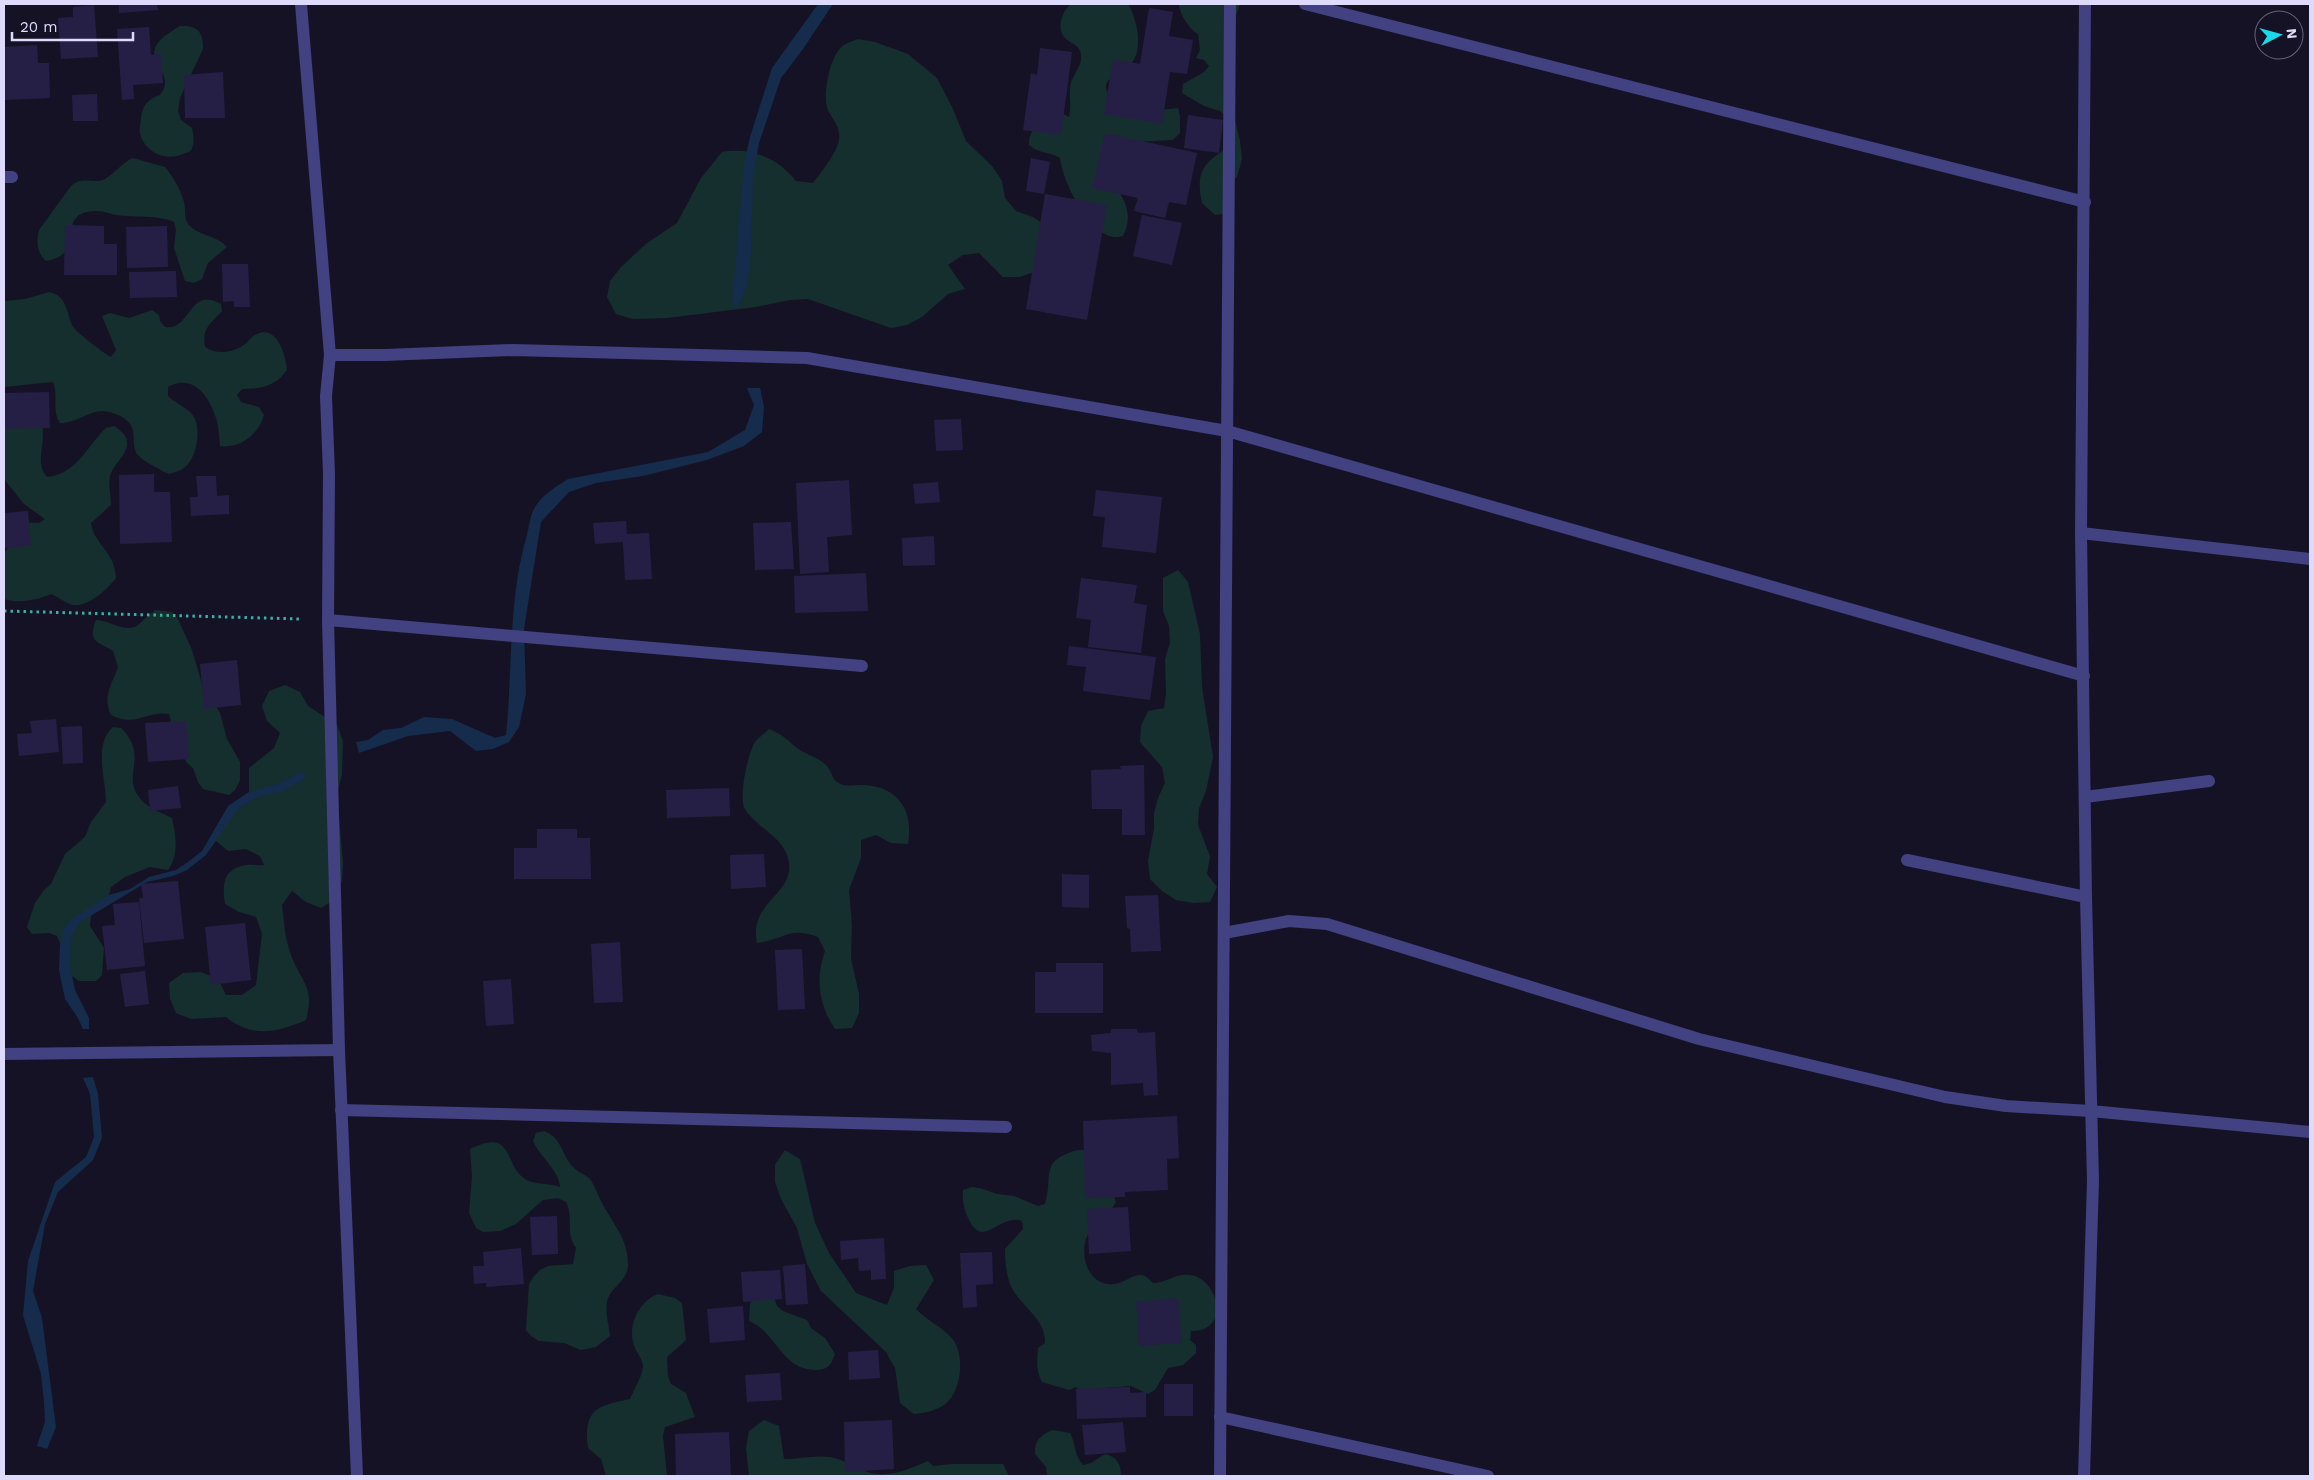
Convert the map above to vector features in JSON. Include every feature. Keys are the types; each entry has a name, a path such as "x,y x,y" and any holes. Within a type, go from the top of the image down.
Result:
{"street":[{"path":"301,4 330,355 326,396 329,474 328,620 338,1050 356,1476"},
{"path":"1220,1476 1230,4"},
{"path":"1304,4 2085,202"},
{"path":"2084,1476 2093,1181 2086,897 2081,533 2085,4"},
{"path":"330,355 514,350 807,358 1227,431 2084,676"},
{"path":"2081,533 2310,559"},
{"path":"328,620 862,666"},
{"path":"2085,797 2209,781"},
{"path":"1907,860 2086,897"},
{"path":"1224,933 1289,921 1328,924 1699,1039 1945,1097 2006,1106 2091,1111 2310,1132"},
{"path":"4,1054 338,1050"},
{"path":"341,1110 1006,1127"},
{"path":"1220,1417 1488,1476"}],"path":[{"path":"4,611 328,620"}],"green space":[{"path":"1071,4 1128,4 1138,34 1137,50 1131,64 1107,82 1108,93 1113,101 1161,110 1178,108 1180,116 1180,133 1173,140 1132,142 1116,188 1126,205 1128,217 1123,236 1112,237 1101,232 1081,210 1073,196 1062,169 1060,158 1036,150 1029,145 1031,133 1039,125 1061,113 1069,117 1071,83 1080,65 1081,58 1079,49 1065,38 1061,29 1063,15"},
{"path":"1179,4 1240,4 1234,20 1232,107 1242,159 1237,177 1231,182 1223,214 1215,215 1202,203 1200,178 1206,165 1226,149 1226,116 1220,111 1204,106 1182,93 1183,84 1204,72 1209,66 1204,60 1196,58 1200,50 1198,34 1186,21"},
{"path":"180,26 198,30 202,38 203,49 180,98 178,111 181,120 192,128 193,146 189,152 170,157 157,154 146,145 142,140 140,127 145,106 152,98 160,95 165,87 165,79 155,59 154,52 157,44 166,35"},
{"path":"858,39 875,42 908,54 937,78 953,109 966,141 992,166 1002,181 1005,198 1016,211 1033,217 1047,227 1035,272 1019,277 1003,277 979,253 963,255 948,265 965,289 948,294 922,317 907,325 891,328 808,299 667,318 632,319 616,314 607,297 610,281 621,267 647,243 677,223 701,178 722,152 743,151 763,156 781,166 796,181 813,183 832,156 839,139 837,126 828,111 826,100 831,65 839,50 846,44"},
{"path":"133,158 165,167 181,193 185,204 187,222 195,230 218,240 227,247 208,263 202,279 194,283 185,281 174,248 176,230 174,222 160,218 123,216 100,211 85,212 80,214 73,222 72,239 65,252 57,258 46,261 39,251 39,230 71,186 80,181 100,181 105,179"},
{"path":"49,292 55,294 63,301 74,328 111,357 116,350 102,316 110,313 129,318 152,310 159,315 160,321 165,327 174,326 196,304 202,300 210,300 221,304 222,311 211,323 204,335 205,347 209,350 220,352 230,351 241,347 255,335 264,332 275,337 279,343 285,357 287,370 278,380 268,386 242,389 237,395 241,402 259,407 264,415 253,434 248,439 235,445 220,446 216,418 209,402 199,389 185,383 177,383 168,387 168,396 193,415 198,431 192,459 182,469 169,474 139,456 134,445 132,427 121,416 103,411 67,423 60,423 55,408 55,387 53,382 4,387 4,301 25,299"},
{"path":"8,416 41,421 43,437 41,465 47,477 66,471 74,465 106,428 114,426 123,433 127,440 124,453 110,477 111,505 91,523 96,537 112,561 116,578 103,592 85,603 73,605 51,594 28,601 4,599 4,554 22,522 39,523 45,519 24,504 4,479 4,419"},
{"path":"1178,570 1188,582 1200,634 1202,687 1213,757 1206,791 1199,808 1198,825 1210,856 1207,874 1217,887 1210,902 1193,903 1176,900 1162,891 1150,879 1148,861 1154,828 1154,813 1165,783 1162,767 1140,742 1141,726 1148,711 1164,708 1166,693 1165,659 1170,643 1169,626 1163,611 1163,578"},
{"path":"156,610 172,612 178,619 192,650 202,684 220,713 227,739 240,762 240,780 235,790 229,795 203,789 198,782 193,768 187,763 178,748 169,714 154,714 127,720 111,715 108,708 108,696 118,667 113,651 93,637 96,620 128,628 138,625"},
{"path":"285,685 300,692 308,706 337,725 343,741 342,775 337,793 343,863 342,880 336,899 321,908 306,902 292,891 282,905 289,949 308,992 309,1000 306,1020 284,1028 255,1031 236,1024 226,1017 191,1019 176,1013 170,999 169,983 183,973 201,972 218,979 226,995 242,995 256,985 262,934 256,917 239,912 225,904 224,884 229,874 239,867 264,865 260,856 246,849 228,851 215,840 218,833 249,793 249,768 274,748 280,733 267,721 262,706 269,691"},
{"path":"113,727 121,728 133,747 133,779 140,799 148,806 172,818 175,852 168,870 150,867 125,877 111,887 109,895 95,909 91,916 90,926 104,948 102,975 96,981 79,981 72,976 57,936 49,933 32,934 27,927 35,903 51,884 65,854 85,837 91,822 106,802 102,752 103,743"},
{"path":"769,729 782,735 801,750 823,762 839,783 852,786 875,786 885,790 901,802 906,811 909,832 908,844 891,843 876,835 861,840 861,858 849,890 852,925 851,959 859,994 859,1013 852,1028 835,1029 825,1011 820,991 820,971 825,951 818,937 793,933 757,943 756,928 759,917 786,880 789,870 785,850 750,815 743,803 743,786 749,756 755,742"},
{"path":"544,1131 558,1142 572,1166 590,1179 620,1233 626,1248 628,1257 627,1272 611,1292 607,1302 610,1336 596,1347 581,1350 564,1343 539,1341 526,1330 529,1284 534,1276 548,1266 573,1264 576,1248 571,1237 566,1202 558,1198 543,1200 516,1224 500,1231 483,1232 476,1228 469,1213 472,1176 470,1149 484,1143 494,1142 501,1145 506,1150 518,1173 525,1179 560,1187 553,1169 533,1141 536,1133"},
{"path":"785,1150 800,1159 815,1223 829,1253 856,1293 887,1305 894,1288 894,1271 910,1266 926,1265 934,1280 916,1309 950,1336 954,1341 959,1356 958,1384 950,1400 944,1405 937,1409 914,1414 900,1403 895,1368 886,1352 821,1291 807,1264 797,1228 781,1199 775,1182 775,1165"},
{"path":"1086,1150 1116,1202 1090,1231 1085,1242 1086,1265 1094,1277 1100,1282 1115,1284 1137,1275 1145,1276 1153,1283 1180,1275 1190,1275 1200,1278 1208,1285 1216,1304 1216,1315 1212,1323 1204,1329 1191,1331 1190,1340 1196,1345 1196,1353 1183,1365 1168,1368 1155,1390 1148,1394 1131,1386 1079,1390 1076,1387 1069,1390 1042,1382 1038,1370 1037,1357 1038,1348 1045,1343 1044,1334 1036,1318 1010,1284 1006,1266 1005,1249 1023,1229 1022,1221 1006,1222 980,1232 969,1220 965,1209 963,1190 972,1187 997,1194 1014,1196 1038,1206 1045,1204 1052,1164 1065,1154"},
{"path":"658,1294 675,1298 682,1303 686,1340 667,1357 668,1376 671,1384 686,1393 695,1417 665,1427 663,1436 667,1476 606,1476 601,1459 588,1448 587,1435 590,1417 601,1407 630,1399 640,1379 643,1367 632,1338 634,1322 636,1315 645,1302"},
{"path":"753,1297 774,1297 777,1306 783,1311 807,1320 811,1328 825,1338 835,1354 828,1366 820,1370 807,1369 799,1366 787,1357 763,1330 749,1321 750,1304"},
{"path":"764,1420 779,1426 784,1459 818,1456 830,1457 862,1470 879,1474 896,1473 928,1461 933,1466 1003,1464 1009,1476 749,1476 746,1448 749,1431"},
{"path":"1053,1430 1070,1433 1078,1457 1083,1465 1091,1463 1105,1454 1113,1457 1118,1462 1121,1476 1047,1476 1046,1467 1035,1454 1035,1449 1039,1439"}],"water":[{"path":"818,4 833,4 781,78 759,143 753,179 751,251 747,286 738,306 732,305 744,164 750,137 772,68"},
{"path":"747,388 760,388 764,407 762,432 744,446 707,460 643,476 596,483 569,492 541,522 524,629 526,694 519,727 509,742 493,749 476,751 450,731 408,736 359,753 356,742 368,740 383,730 401,728 424,717 452,719 495,738 506,735 517,584 531,518 537,504 549,492 568,479 708,452 745,430 754,405"},
{"path":"303,771 305,779 281,792 260,796 239,808 206,855 187,870 173,876 147,882 79,923 71,937 70,966 75,990 89,1018 89,1029 83,1029 65,999 59,970 60,945 64,929 73,918 109,895 130,889 149,877 176,870 202,851 228,806 249,792 278,784"},
{"path":"93,1077 98,1094 102,1138 93,1160 58,1192 45,1224 33,1291 42,1318 56,1427 47,1449 37,1446 45,1422 44,1402 41,1374 23,1315 28,1261 55,1182 86,1157 94,1137 90,1094 83,1078"}],"building":[{"path":"119,4 157,4 158,10 119,13"},
{"path":"94,5 98,57 61,59 58,18 73,17 73,7"},
{"path":"1149,8 1173,12 1169,36 1193,40 1187,74 1170,72 1162,124 1104,114 1113,59 1140,64"},
{"path":"149,27 151,55 161,54 163,83 133,85 134,99 122,100 117,29"},
{"path":"37,45 38,63 49,63 50,98 5,100 5,47"},
{"path":"1040,48 1072,52 1061,135 1023,130 1031,73 1037,75"},
{"path":"223,72 225,118 185,118 184,75"},
{"path":"97,94 98,121 73,121 72,95"},
{"path":"1188,115 1223,120 1219,153 1184,148"},
{"path":"1105,133 1197,153 1186,205 1169,202 1165,218 1134,211 1138,198 1092,188"},
{"path":"1031,158 1050,162 1044,194 1026,191"},
{"path":"1045,194 1107,205 1087,320 1026,309"},
{"path":"1142,215 1182,223 1172,265 1133,256"},
{"path":"65,225 104,226 104,244 117,244 117,275 64,275"},
{"path":"167,226 168,267 127,268 126,227"},
{"path":"222,264 248,264 250,307 234,307 234,301 223,302"},
{"path":"176,271 177,297 130,298 129,272"},
{"path":"49,392 50,428 4,429 4,393"},
{"path":"961,419 963,450 936,451 934,420"},
{"path":"154,474 154,492 170,492 172,542 120,544 119,475"},
{"path":"196,476 216,476 217,496 229,495 229,514 191,516 190,497 198,497"},
{"path":"849,480 852,535 827,537 829,572 800,574 796,483"},
{"path":"938,482 940,502 915,504 913,484"},
{"path":"1096,490 1162,497 1156,553 1102,547 1105,517 1093,516"},
{"path":"28,511 31,546 4,548 4,513"},
{"path":"626,521 627,534 649,533 652,579 625,580 623,542 595,544 593,523"},
{"path":"791,522 794,569 755,570 753,523"},
{"path":"934,536 935,565 903,566 902,538"},
{"path":"866,573 868,611 795,613 794,576"},
{"path":"1081,578 1137,585 1134,603 1147,605 1141,653 1088,647 1091,620 1076,618"},
{"path":"1069,646 1156,657 1150,700 1083,691 1086,667 1067,665"},
{"path":"237,660 241,705 204,709 200,664"},
{"path":"56,719 59,752 19,756 17,734 32,733 30,721"},
{"path":"186,721 189,759 148,762 145,723"},
{"path":"82,726 83,763 63,764 61,727"},
{"path":"1144,765 1145,835 1122,835 1122,809 1092,809 1091,770 1121,769 1120,766"},
{"path":"178,786 181,808 150,811 148,790"},
{"path":"729,788 730,816 667,818 666,790"},
{"path":"537,829 577,829 577,838 590,838 591,879 514,879 514,848 537,848"},
{"path":"764,854 766,887 731,889 730,855"},
{"path":"1062,874 1089,875 1089,908 1062,907"},
{"path":"178,881 184,939 144,943 139,898 143,898 141,884"},
{"path":"1158,895 1161,951 1131,952 1125,896"},
{"path":"139,902 145,966 107,970 102,926 115,925 113,904"},
{"path":"245,923 251,980 211,985 205,927"},
{"path":"620,942 623,1002 594,1003 591,944"},
{"path":"802,949 805,1009 778,1010 775,950"},
{"path":"1056,963 1103,963 1103,1013 1035,1013 1035,972 1056,972"},
{"path":"145,971 149,1004 125,1007 120,974"},
{"path":"511,979 514,1024 486,1026 483,981"},
{"path":"1111,1029 1137,1029 1138,1033 1155,1032 1158,1095 1144,1096 1143,1083 1111,1085 1111,1053 1092,1051 1091,1035 1111,1033"},
{"path":"1177,1116 1179,1158 1167,1159 1168,1190 1125,1192 1125,1197 1085,1198 1083,1121"},
{"path":"1128,1207 1131,1251 1089,1254 1087,1209"},
{"path":"557,1216 558,1254 532,1255 530,1217"},
{"path":"884,1238 886,1279 871,1280 871,1270 859,1271 858,1258 841,1260 840,1241"},
{"path":"521,1248 524,1284 486,1287 486,1283 474,1284 473,1266 484,1266 483,1252"},
{"path":"992,1252 993,1284 976,1285 977,1307 963,1308 960,1253"},
{"path":"805,1264 808,1304 786,1305 783,1266"},
{"path":"780,1270 782,1299 743,1302 741,1272"},
{"path":"1178,1298 1182,1343 1139,1346 1136,1302"},
{"path":"743,1306 745,1340 710,1343 707,1309"},
{"path":"878,1350 880,1378 849,1380 848,1352"},
{"path":"780,1373 782,1400 747,1402 745,1375"},
{"path":"1164,1384 1193,1384 1193,1416 1164,1416"},
{"path":"1130,1387 1130,1393 1146,1392 1146,1417 1077,1419 1076,1389"},
{"path":"892,1420 894,1469 845,1472 844,1422"},
{"path":"1123,1422 1126,1452 1085,1455 1082,1425"},
{"path":"729,1432 731,1476 676,1476 675,1434"}]}
